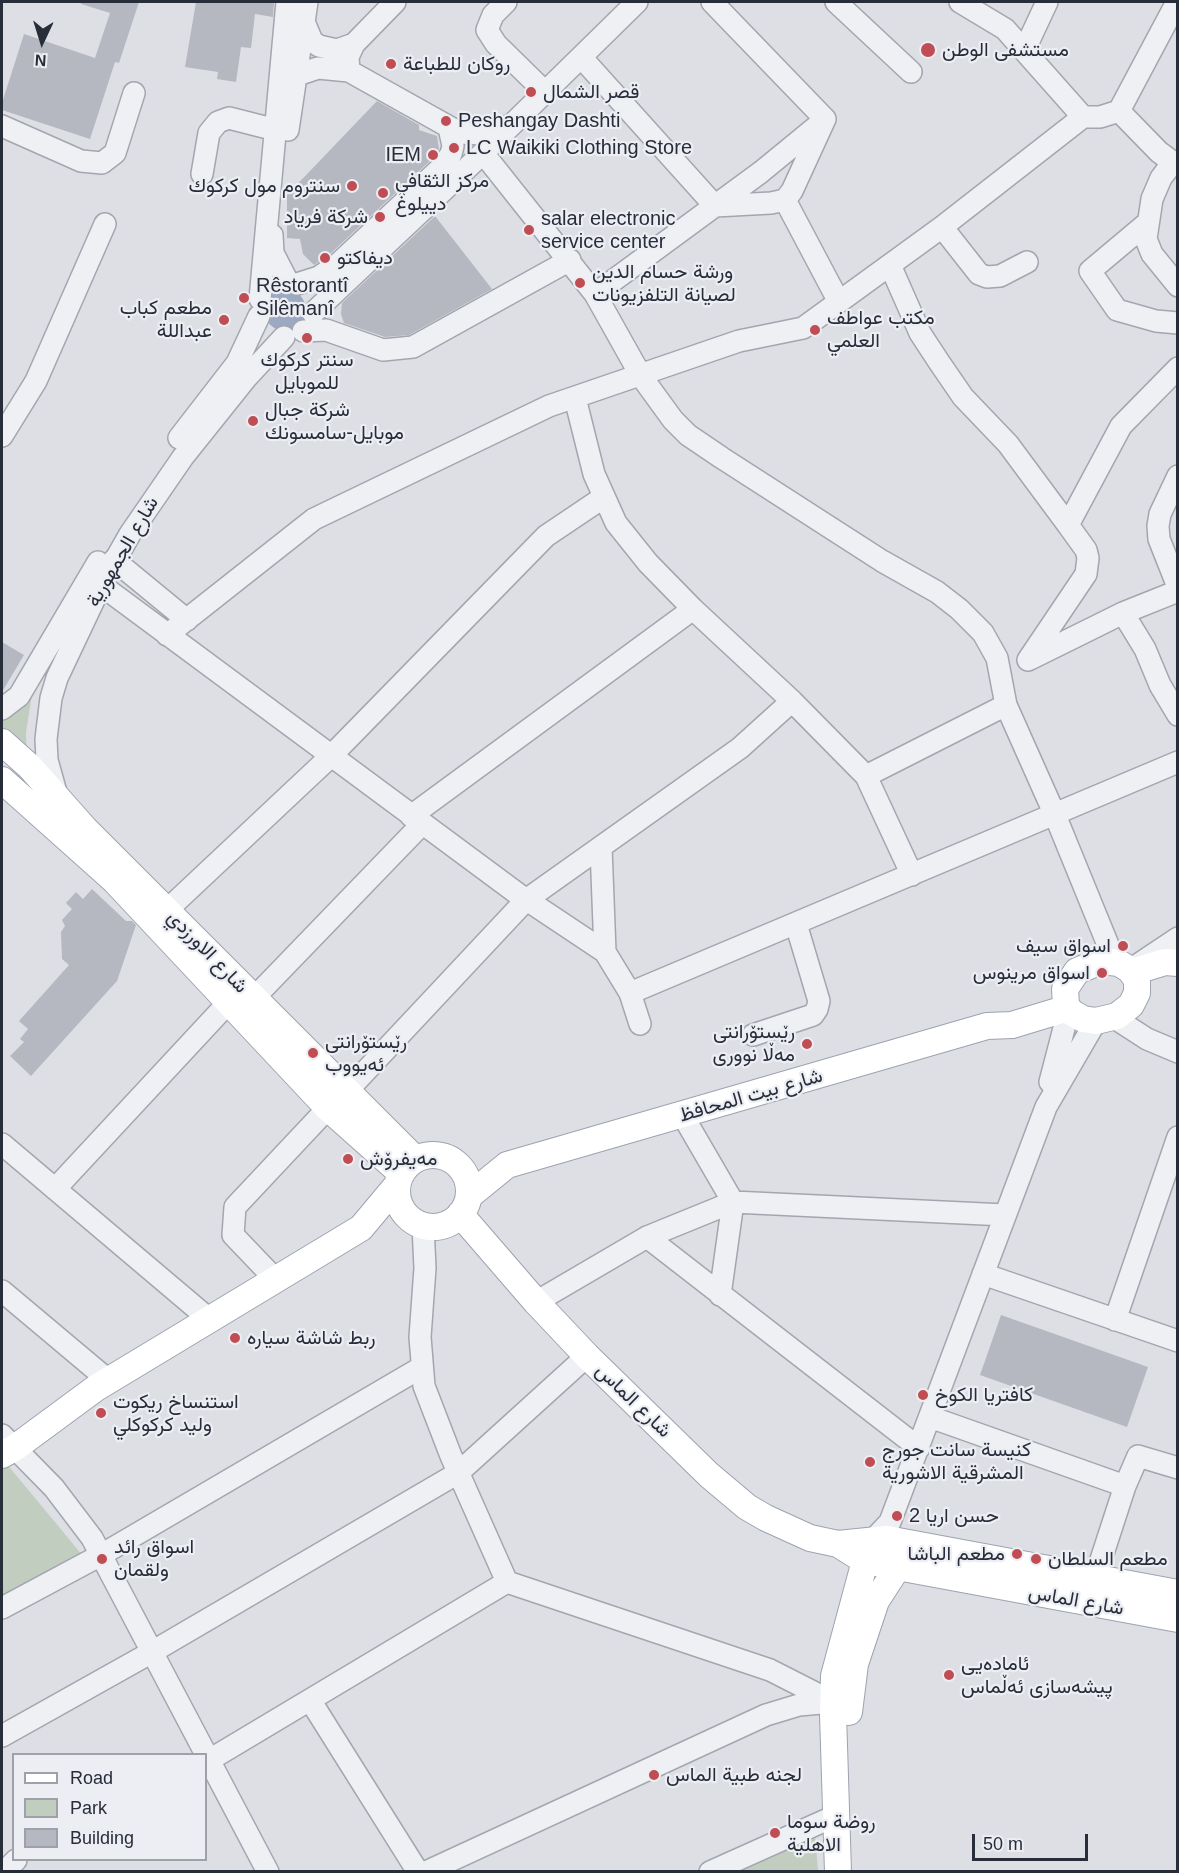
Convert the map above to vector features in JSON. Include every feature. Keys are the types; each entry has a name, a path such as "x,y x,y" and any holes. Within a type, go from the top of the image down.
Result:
{"main road":[{"name":"شارع الاورزدي","path":"2,742 30,767 59,802 167,910 240,1001"},
{"name":"شارع الاورزدي","path":"2,780 114,880 240,1001 337,1100 404,1173"},
{"name":"شارع بيت المحافظ","path":"453,1161 507,1165 995,1024 1006,1014 1067,1002 1070,977 1080,968 1097,962 1129,973 1178,973"},
{"name":"شارع بيت المحافظ","path":"1129,973 1165,962 1178,963"},
{"path":"1067,1002 1079,1017 1105,1019 1131,1005 1129,973"},
{"path":"6,1445 108,1380 361,1228 404,1173 434,1154 453,1161 466,1176 465,1205 447,1224 417,1222 361,1228"},
{"name":"شارع بيت المحافظ","path":"465,1205 507,1165"},
{"path":"404,1173 398,1200 417,1222"},
{"name":"شارع الماس","path":"465,1205 536,1302 587,1356 709,1476 747,1507 810,1538 838,1544 1095,1578 1178,1593"},
{"path":"852,1872 837,1662 870,1550"},
{"name":"شارع الماس","path":"870,1550 898,1568 1178,1619"},
{"path":"838,1872 835,1816 841,1702 876,1601 898,1568"}],"street":[{"path":"287,2 259,307 268,331 300,327 326,330 383,350 413,347 570,260"},
{"path":"300,327 310,296 292,283 273,253 271,244 308,2"},
{"path":"349,71 348,57 354,45 395,2"},
{"path":"506,2 492,15 487,30 496,45 545,92"},
{"path":"712,2 825,119"},
{"path":"836,2 911,72"},
{"path":"960,2 1005,29 1083,117"},
{"path":"1025,49 1047,2"},
{"path":"167,635 314,519 549,406 739,341 803,328 942,227 1083,117 1100,117 1119,111 1177,2"},
{"name":"شارع الجمهورية","path":"59,802 47,760 46,739 51,698 57,678 101,585 146,508 196,439 246,377 515,122 581,57 630,4"},
{"path":"305,24 312,41 328,50 337,51 354,45"},
{"path":"581,57 715,206"},
{"path":"297,75 318,68 349,71 449,128 471,135 505,128 515,122"},
{"path":"2,126 81,161 102,163 115,153 134,93"},
{"path":"1119,111 1175,164 1156,188 1146,224 1149,249 1178,286"},
{"path":"202,174 209,134 218,122 229,118 276,130"},
{"path":"715,206 785,200 802,172 825,119"},
{"path":"596,294 761,172 825,119"},
{"path":"259,307 272,286 319,277 338,264 442,167 451,154 453,146 449,128"},
{"path":"483,153 596,294 641,376 672,420 688,435 882,561 937,592 959,609 983,633 997,658 1006,705 1129,973 1178,938"},
{"path":"785,200 840,302"},
{"path":"2,436 36,381 105,224"},
{"path":"1146,224 1090,271 1117,310 1156,321 1178,323"},
{"path":"942,227 979,274 1000,276 1027,262"},
{"path":"890,265 920,333 945,371 963,397 1008,444 1086,550 1086,574 1028,660"},
{"name":"شارع الجمهورية","path":"2,709 19,696 141,493 171,449 237,363 259,307"},
{"path":"1068,525 1121,426 1178,368"},
{"path":"575,398 594,474 615,523 648,563 693,609 792,701 866,776 912,875"},
{"path":"1000,675 1124,613 1178,589 1159,539 1158,526 1160,514 1178,476"},
{"path":"167,910 331,756 546,536 604,497"},
{"path":"114,560 187,620"},
{"path":"101,585 526,900 605,952 630,993 640,1024"},
{"path":"55,1189 417,820 693,609"},
{"path":"1124,613 1145,649 1160,685 1178,716"},
{"path":"276,1280 233,1235 235,1207 526,900 740,748 792,701"},
{"path":"866,776 1006,705"},
{"path":"630,993 1178,762"},
{"path":"601,847 605,952"},
{"path":"753,1035 813,1015 817,1009 819,1001 796,924"},
{"path":"870,1550 890,1522 1046,1107 1067,1002"},
{"path":"1046,1107 1105,1019 1178,1052"},
{"path":"683,1116 733,1202 720,1295"},
{"path":"1115,1320 1178,1137"},
{"path":"2,1144 209,1319"},
{"path":"536,1302 647,1237 733,1202 1005,1215"},
{"path":"417,1222 425,1269 420,1337 424,1386 458,1473 507,1582 770,1670 841,1702"},
{"path":"647,1237 919,1448"},
{"path":"983,1274 1178,1341"},
{"path":"2,1291 108,1380"},
{"path":"2,1736 152,1652 458,1473 587,1356"},
{"path":"2,1608 101,1554 422,1367"},
{"path":"930,1417 1125,1486"},
{"path":"6,1445 54,1488 92,1538 203,1753"},
{"path":"1095,1578 1125,1486 1138,1456 1178,1468"},
{"path":"268,1872 207,1761 507,1582"},
{"path":"310,1700 418,1872"},
{"path":"426,1872 766,1715 799,1706 841,1702"},
{"path":"710,1872 835,1816"},
{"path":"4,1872 16,1861"},
{"path":"18,1861 29,1872"}],"green space":[{"path":"35,676 26,732 27,762 2,734 2,718"},
{"path":"6,1463 83,1556 2,1598 2,1465"},
{"path":"815,1834 818,1871 729,1871"}],"water":[{"path":"285,289 300,295 306,310 300,325 285,331 270,325 264,310 270,295"}],"building":[{"path":"81,2 139,2 119,63 115,62 90,139 2,110 2,103 24,34 95,58 110,13 81,4"},
{"path":"196,2 274,2 273,17 255,14 251,48 241,47 236,82 217,79 218,72 185,67"},
{"name":"سنتروم مول كركوك","path":"377,101 419,125 419,130 437,136 439,149 432,159 330,254 314,265 303,254 300,239 287,238 287,195"},
{"path":"435,216 492,289 409,335 385,337 344,323 341,314 342,303"},
{"path":"2,642 24,655 2,692"},
{"path":"92,889 126,921 132,921 136,925 117,981 31,1076 10,1056 24,1042 20,1039 28,1029 19,1021 69,965 62,959 61,932 65,926 62,920 72,909 66,903 76,892 83,899"},
{"path":"1001,1315 1148,1367 1127,1427 980,1375"}],"place":[{"name":"مستشفى الوطن","path":"928,50"},
{"name":"روكان للطباعة","path":"391,64"},
{"name":"قصر الشمال","path":"531,92"},
{"name":"Peshangay Dashti","path":"446,121"},
{"name":"LC Waikiki Clothing Store","path":"454,148"},
{"name":"IEM","path":"433,155"},
{"name":"سنتروم مول كركوك","path":"352,186"},
{"name":"مركز الثقافي دييلوغ","path":"383,193"},
{"name":"شركة فرياد","path":"380,217"},
{"name":"salar electronic service center","path":"529,230"},
{"name":"ديفاكتو","path":"325,258"},
{"name":"ورشة حسام الدين لصيانة التلفزيونات","path":"580,283"},
{"name":"Rêstorantî Silêmanî","path":"244,298"},
{"name":"مطعم كباب عبداللة","path":"224,320"},
{"name":"مكتب عواطف العلمي","path":"815,330"},
{"name":"سنتر كركوك للموبايل","path":"307,338"},
{"name":"شركة جبال موبايل-سامسونك","path":"253,421"},
{"name":"اسواق سيف","path":"1123,946"},
{"name":"اسواق مرينوس","path":"1102,973"},
{"name":"رێستۆرانتی مەڵا نووری","path":"807,1044"},
{"name":"رێستۆرانتی ئەیووب","path":"313,1053"},
{"name":"مەیفرۆش","path":"348,1159"},
{"name":"ربط شاشة سياره","path":"235,1338"},
{"name":"كافتريا الكوخ","path":"923,1395"},
{"name":"استنساخ ريكوت وليد كركوكلي","path":"101,1413"},
{"name":"كنيسة سانت جورج المشرقية الاشورية","path":"870,1462"},
{"name":"حسن اريا 2","path":"897,1516"},
{"name":"مطعم الباشا","path":"1017,1554"},
{"name":"اسواق رائد ولقمان","path":"102,1559"},
{"name":"مطعم السلطان","path":"1036,1559"},
{"name":"ئامادەیی پیشەسازی ئەڵماس","path":"949,1675"},
{"name":"لجنه طبية الماس","path":"654,1775"},
{"name":"روضة سوما الاهلية","path":"775,1833"}]}
